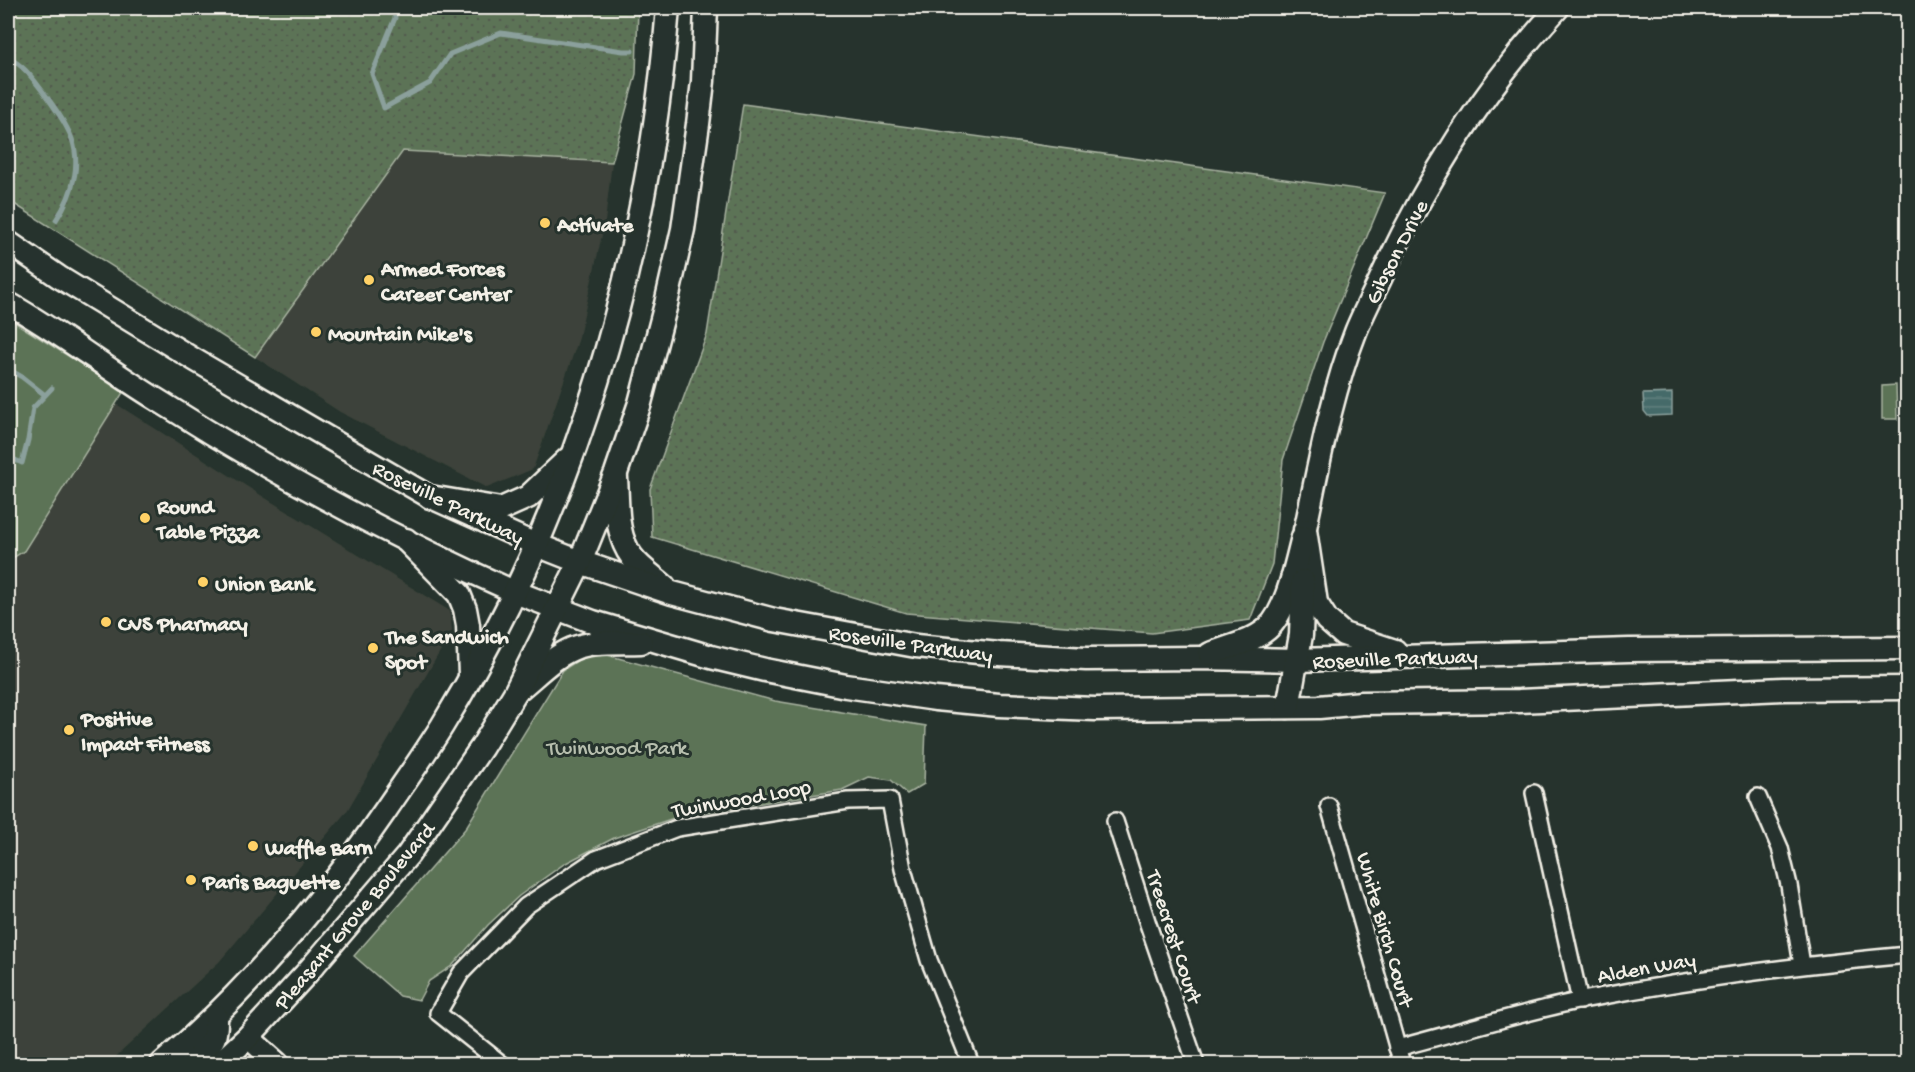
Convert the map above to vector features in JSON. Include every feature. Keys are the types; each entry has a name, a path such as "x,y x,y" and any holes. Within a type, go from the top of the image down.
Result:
{"main road":[{"name":"Pleasant Grove Boulevard","path":"162,1065 216,1016 274,954 327,891 436,735 515,592 537,545 573,454 596,390 622,295 649,161 661,79 668,8"},
{"name":"Pleasant Grove Boulevard","path":"219,1065 305,975 408,855 482,747 514,693 580,562 616,473 640,403 683,229 700,103 706,8"},
{"name":"Gibson Drive","path":"1305,530 1333,406 1353,342 1399,237 1446,154 1504,72 1558,8"},
{"name":"Roseville Parkway","path":"8,242 59,277 195,360 430,497 580,562 672,593 774,620 916,646 1086,659 1298,660 1629,650 1908,648"},
{"name":"Roseville Parkway","path":"8,303 156,399 269,467 406,540 556,609 657,642 765,670 846,686 936,699 1080,709 1288,707 1362,703 1628,697 1783,689 1908,688"},
{"path":"430,497 501,508 528,497 573,454"},
{"path":"616,473 620,532 624,545 633,559 672,593"},
{"path":"1305,530 1316,603 1327,620 1343,634 1408,656"},
{"path":"1200,658 1256,636 1268,628 1283,606 1305,530"},
{"path":"1288,707 1302,627 1305,530"},
{"path":"406,540 459,594 468,625 470,677"},
{"path":"514,693 571,649 586,645 657,642"},
{"path":"193,1065 209,1048 217,1033 216,1016"},
{"path":"248,1037 278,1065"}],"street":[{"path":"1534,794 1580,1001"},
{"path":"1758,797 1780,848 1789,885 1802,965"},
{"name":"Twinwood Loop","path":"502,1065 438,1013 460,973 526,906 596,859 677,828 848,801 890,800 903,869 929,960 971,1065"},
{"name":"White Birch Court","path":"1329,806 1402,1065"},
{"name":"Treecrest Court","path":"1115,821 1196,1065"},
{"name":"Alden Way","path":"1397,1048 1580,1001 1662,986 1802,965 1908,955"}],"shaded area":[{"path":"403,151 612,162 605,222 578,341 533,469 487,488 340,412 255,357"},
{"path":"113,402 450,611 452,631 347,811 219,962 108,1064 8,1064 8,558"}],"green space":[{"path":"8,8 638,8 636,74 612,162 403,151 255,357 8,200"},
{"path":"743,104 1385,193 1323,342 1283,460 1272,564 1250,620 1152,633 906,613 652,537 650,489 707,334"},
{"path":"8,318 124,391 24,551 8,561"},
{"path":"1896,385 1897,419 1882,419 1882,386"},
{"name":"Twinwood Park","path":"607,655 775,701 926,726 924,784 907,794 891,780 869,777 842,790 680,816 614,838 564,864 519,896 488,925 452,966 429,981 419,1000 400,996 354,956 465,829 563,670 583,657"}],"water":[{"path":"1672,393 1672,415 1648,416 1644,411 1643,394"}],"waterway":[{"path":"394,8 395,18 372,74 384,108 430,83 450,54 501,33 632,51"},
{"path":"8,58 24,68 36,83 59,115 72,139 75,151 75,175 68,198 56,220"},
{"path":"8,369 45,395"},
{"path":"8,457 22,463 33,408 52,388"}],"place":[{"name":"Actívate","path":"545,223"},
{"name":"Armed Forces Career Center","path":"369,280"},
{"name":"Mountain Mike's","path":"316,332"},
{"name":"Round Table Pizza","path":"145,518"},
{"name":"Union Bank","path":"203,582"},
{"name":"CVS Pharmacy","path":"106,622"},
{"name":"The Sandwich Spot","path":"373,648"},
{"name":"Positive Impact Fitness","path":"69,730"},
{"name":"Waffle Barn","path":"253,846"},
{"name":"Paris Baguette","path":"191,880"}]}
